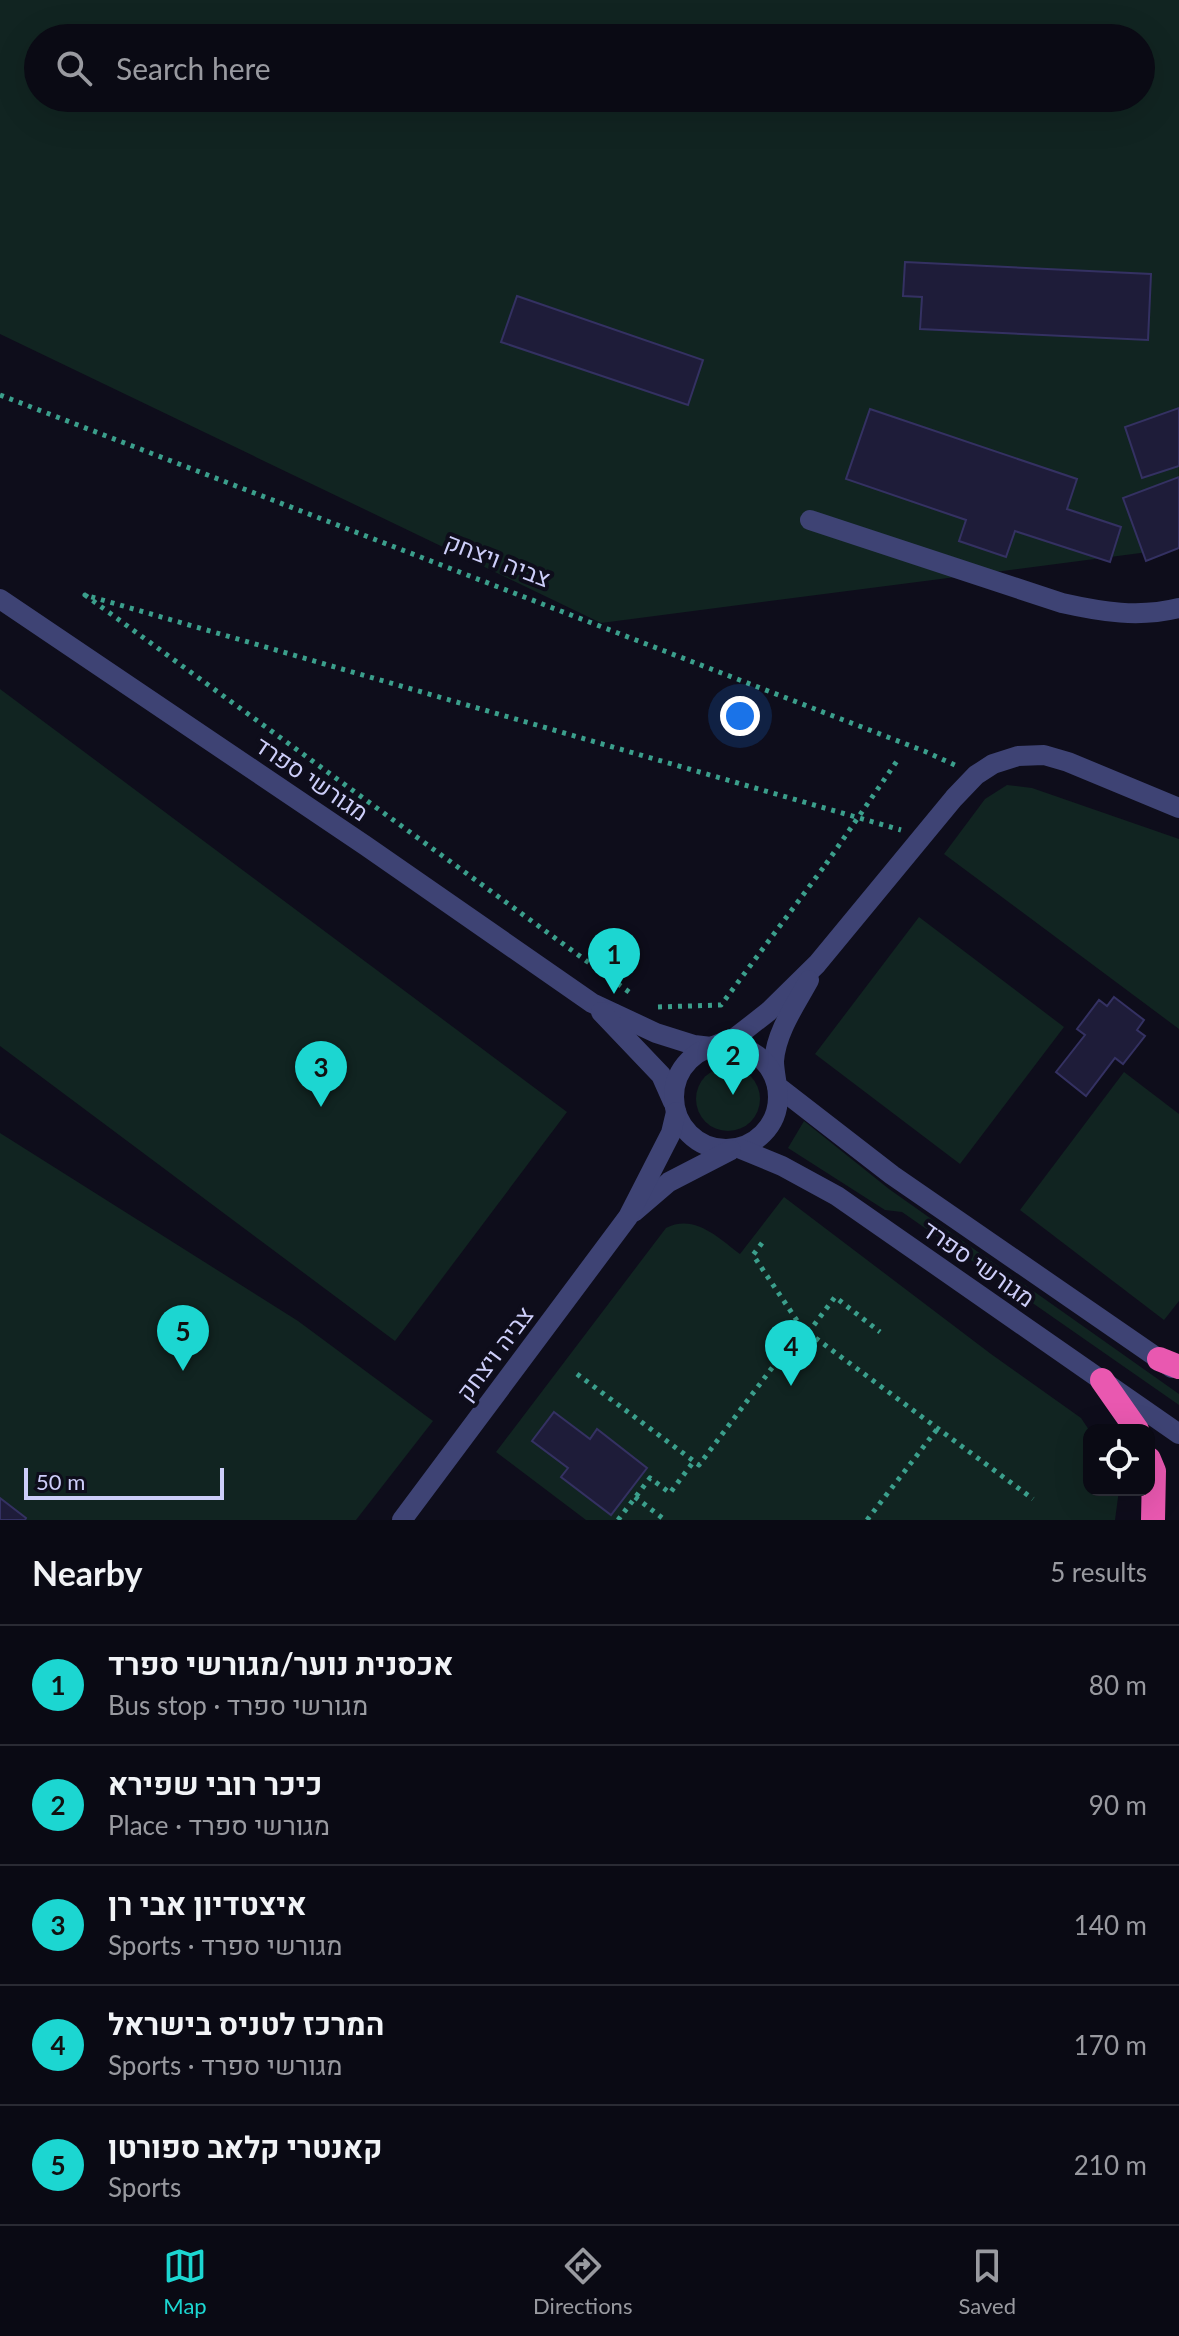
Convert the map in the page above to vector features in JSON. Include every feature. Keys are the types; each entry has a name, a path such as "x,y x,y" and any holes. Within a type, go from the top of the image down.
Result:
{"highway":[{"path":"1102,1380 1133,1424"},
{"path":"1153,1496 1153,1520"}],"street":[{"path":"810,520 1105,613 1159,613 1179,608"},
{"name":"מגורשי ספרד","path":"0,599 592,1003 677,1041 711,1047"},
{"path":"817,964 783,1031 774,1060 778,1098 776,1114 768,1129 756,1140 736,1150 717,1149 690,1136 675,1108 677,1080 684,1066 696,1055 746,1031 817,964 921,835 976,775 993,764 1018,756 1044,755 1179,808"},
{"name":"מגורשי ספרד","path":"592,1003 661,1075 675,1108"},
{"path":"711,1047 728,1045 744,1048 759,1056 777,1086"},
{"name":"מגורשי ספרד","path":"777,1086 892,1175 1169,1363 1179,1373"},
{"name":"צביה ויצחק","path":"402,1520 628,1217 671,1133 675,1108"},
{"name":"מגורשי ספרד","path":"736,1150 782,1166 837,1196 1179,1434"},
{"name":"צביה ויצחק","path":"628,1217 669,1182 736,1150"}],"path":[{"name":"צביה ויצחק","path":"0,395 910,745 976,775"},
{"path":"637,998 85,595 921,835"},
{"path":"650,1007 721,1005 826,864 897,761"},
{"path":"762,1243 753,1255 805,1331 1033,1499"},
{"path":"577,1374 699,1465 835,1297 880,1332"},
{"path":"867,1520 938,1428"},
{"path":"618,1520 650,1478 670,1493 694,1461"},
{"path":"635,1497 665,1520"}],"green space":[{"path":"0,0 1179,0 1179,548 601,623 0,334"},
{"path":"0,689 567,1112 395,1341 0,1046"},
{"path":"1007,785 1032,788 1179,839 1179,1029 944,854 985,799"},
{"path":"919,917 1064,1027 960,1164 815,1054"},
{"path":"728,1067 746,1073 754,1081 760,1099 754,1117 746,1125 728,1131 710,1125 702,1117 696,1099 702,1081 710,1073"},
{"path":"1124,1072 1179,1114 1179,1301 1164,1320 1020,1210"},
{"path":"804,1121 889,1189 1179,1394 1179,1405 902,1212 885,1210 788,1148"},
{"path":"0,1133 298,1321 433,1421 356,1520 0,1520"},
{"path":"784,1197 1081,1418 1085,1424 1083,1496 1118,1496 1115,1520 586,1520 496,1452 666,1228 686,1223 696,1225 740,1254"}],"building":[{"path":"905,262 1151,274 1148,340 920,329 922,297 903,296"},
{"path":"517,296 703,360 688,405 501,342"},
{"path":"1179,408 1179,466 1142,478 1125,427"},
{"path":"870,409 1077,479 1067,509 1121,527 1110,562 1015,531 1006,557 959,541 966,520 846,479"},
{"path":"1179,477 1179,548 1146,561 1123,498"},
{"path":"1114,997 1144,1020 1137,1030 1145,1036 1123,1064 1115,1058 1086,1096 1056,1072 1085,1035 1077,1029 1099,1000 1107,1006"},
{"path":"554,1412 590,1439 597,1429 647,1468 611,1515 561,1477 568,1468 532,1441"},
{"path":"0,1498 26,1518 25,1520 0,1520"}],"place":[{"name":"אכסנית נוער/מגורשי ספרד","path":"614,994"},
{"name":"כיכר רובי שפירא","path":"733,1095"},
{"name":"איצטדיון אבי רן","path":"321,1107"},
{"name":"קאנטרי קלאב ספורטן","path":"183,1371"},
{"name":"המרכז לטניס בישראל","path":"791,1386"}]}
